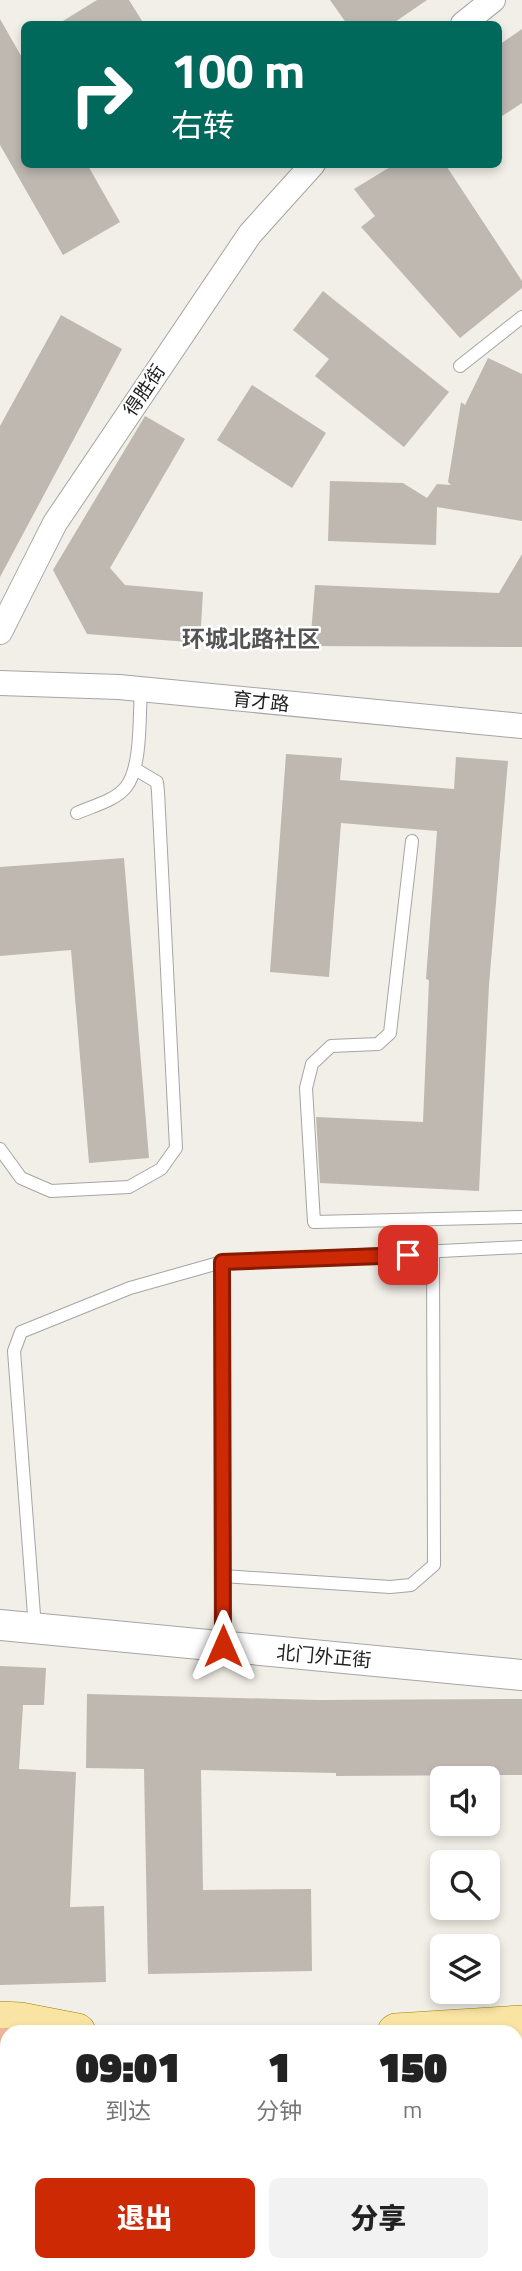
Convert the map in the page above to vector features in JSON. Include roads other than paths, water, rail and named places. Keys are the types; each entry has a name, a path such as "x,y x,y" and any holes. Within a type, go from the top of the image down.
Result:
{"main road":[{"path":"0,2020 32,2025"}],"street":[{"path":"467,21 494,0"},
{"name":"得胜街","path":"0,632 55,523 250,234 309,168"},
{"name":"育才路","path":"0,682 141,690 522,726"},
{"name":"北门外正街","path":"0,1625 522,1675"}],"lane":[{"path":"460,366 522,317"},
{"path":"77,813 115,796 126,787 135,769 141,690"},
{"path":"0,1149 21,1178 51,1191 130,1186 161,1169 176,1148 157,782 135,769"},
{"path":"412,842 390,1033 378,1044 331,1046 312,1064 306,1088 314,1222 522,1217"},
{"path":"35,1628 14,1351 20,1332 130,1288 222,1262 433,1254 522,1247"},
{"path":"223,1576 390,1587 411,1585 434,1565 433,1254"},
{"path":"222,1262 223,1646"}],"district":[{"name":"环城北路社区","path":"251,639"}]}
